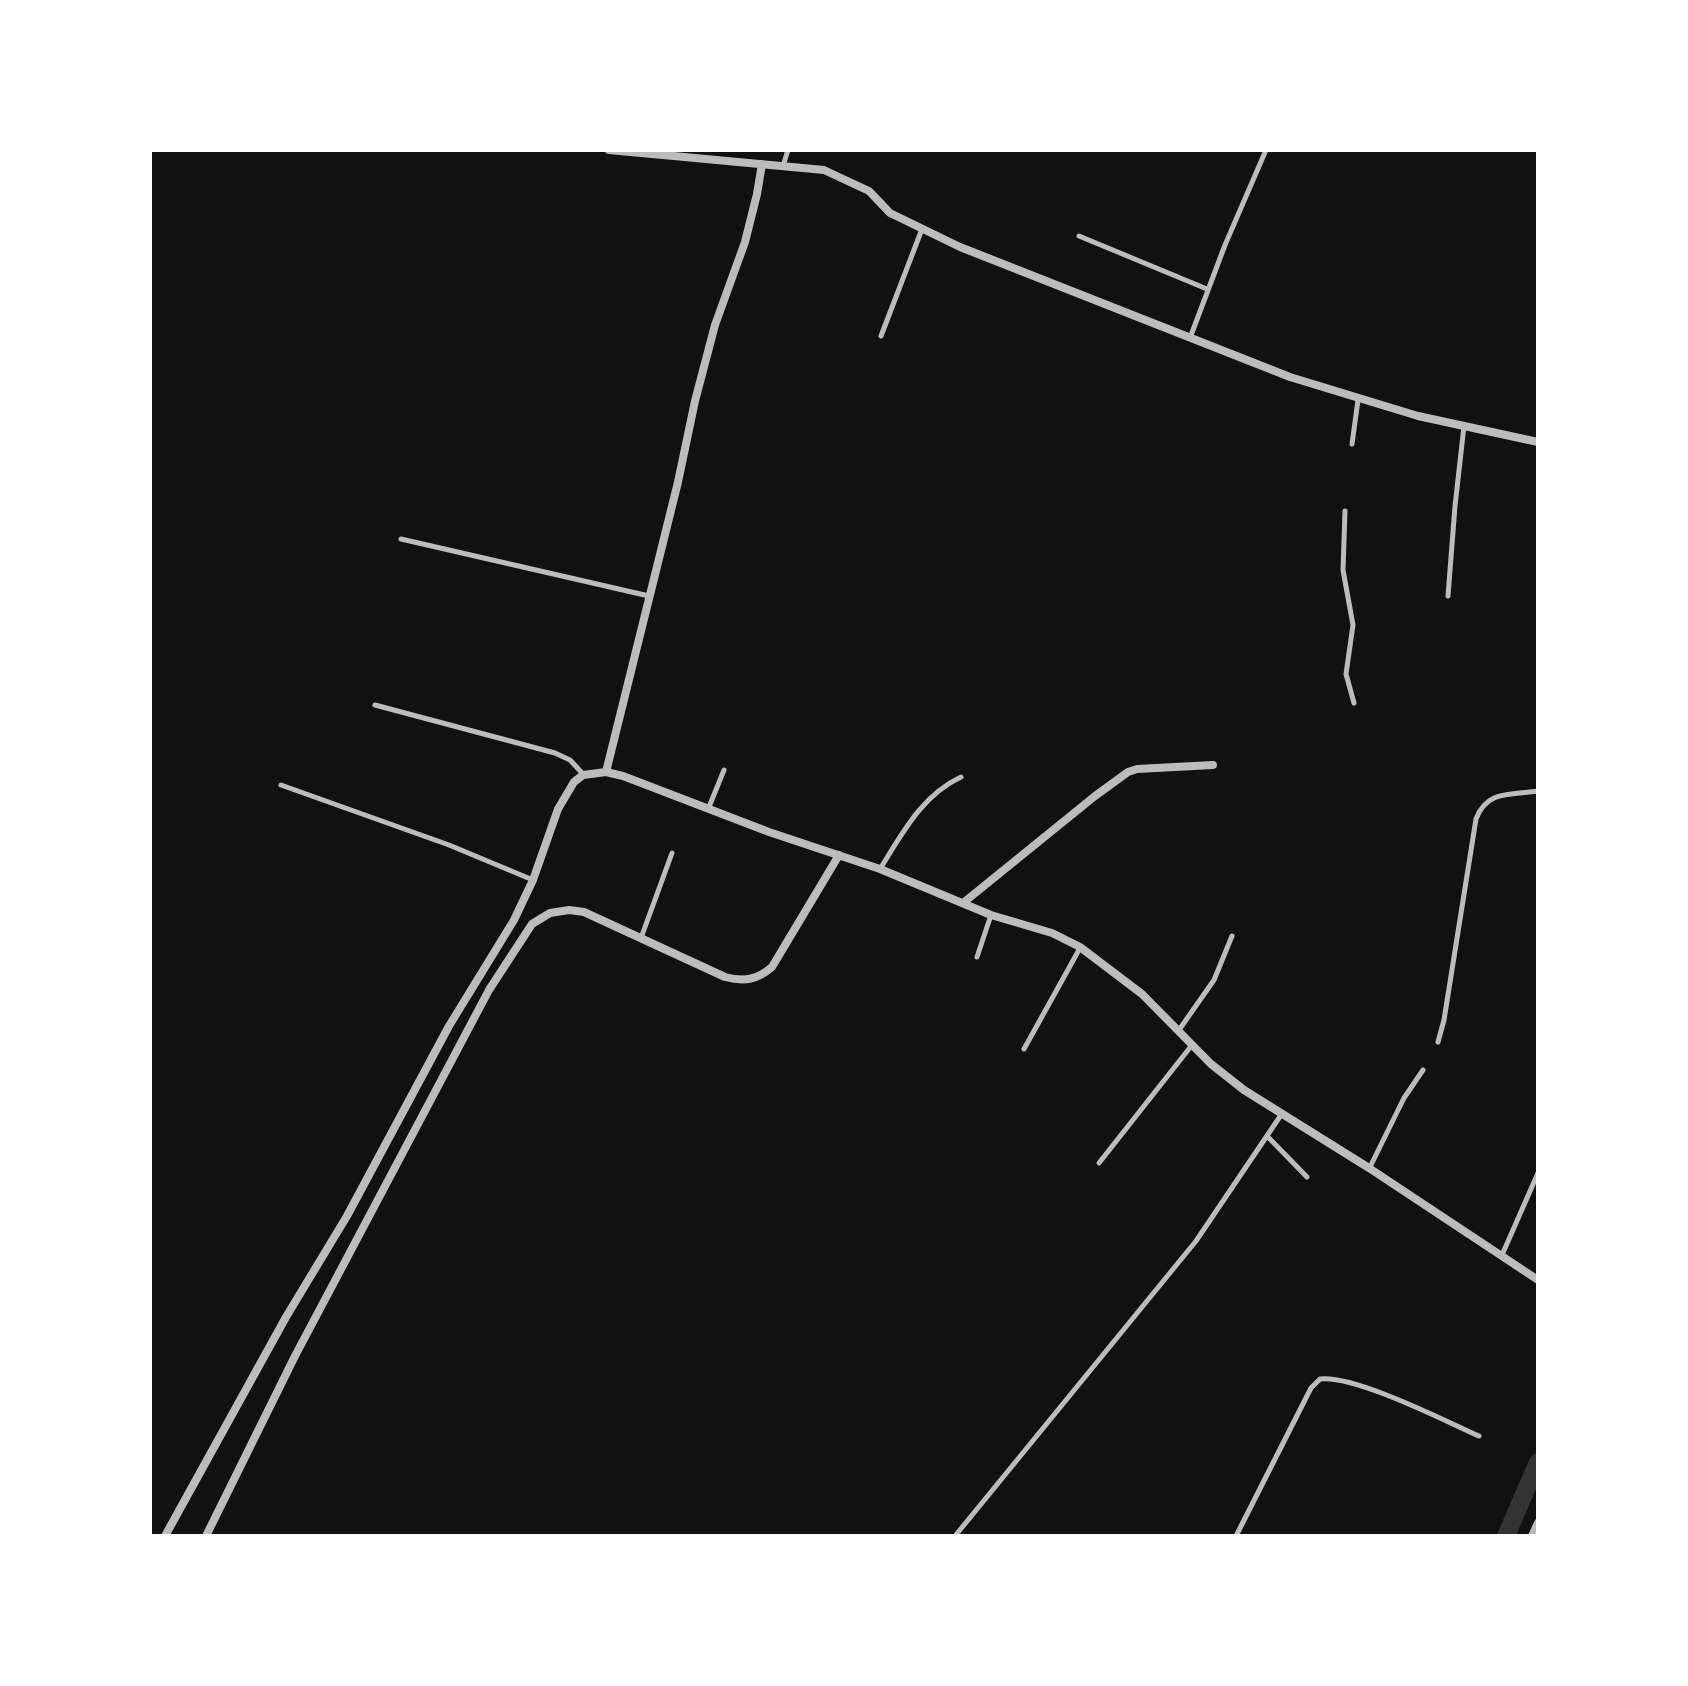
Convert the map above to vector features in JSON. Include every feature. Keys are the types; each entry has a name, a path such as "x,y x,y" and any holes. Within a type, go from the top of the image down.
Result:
{"street":[{"path":"609,150 824,170 869,191 890,213 974,253 1290,377 1358,400 1538,442"},
{"path":"606,772 695,401 715,325 745,242 762,164"},
{"path":"963,903 1128,772 1213,765"},
{"path":"165,1536 286,1317 347,1216 449,1026 514,920 533,880 558,809 574,782 583,775 606,772 709,807 769,832 880,869 991,915 1052,933 1080,947 1142,994 1211,1064 1281,1115 1369,1168 1538,1280"},
{"path":"206,1536 295,1356 489,990 532,924 550,913 569,910 584,912 725,977 740,981 760,977 772,967 839,855"},
{"path":"1532,1536 1538,1523"}],"lane":[{"path":"783,166 788,150"},
{"path":"1190,338 1207,289 1266,150"},
{"path":"881,336 922,229"},
{"path":"1079,236 1207,289"},
{"path":"1352,444 1358,400"},
{"path":"1448,596 1464,426"},
{"path":"1345,511 1343,570 1353,625 1346,674 1354,703"},
{"path":"401,539 649,596"},
{"path":"375,705 555,753 570,760 583,775"},
{"path":"709,807 724,770"},
{"path":"880,869 923,805 944,785 961,777"},
{"path":"281,785 449,845 533,880"},
{"path":"1438,1042 1476,819 1481,806 1490,798 1538,791"},
{"path":"641,939 672,853"},
{"path":"977,957 991,915"},
{"path":"1179,1030 1214,980 1232,936"},
{"path":"1024,1049 1080,947"},
{"path":"1099,1163 1192,1044"},
{"path":"1369,1168 1393,1118 1423,1070"},
{"path":"955,1536 1196,1241 1281,1115"},
{"path":"1267,1136 1307,1177"},
{"path":"1502,1255 1538,1173"},
{"path":"1236,1536 1311,1388 1320,1379 1333,1377 1370,1389 1479,1436"}],"waterway":[{"path":"1506,1536 1538,1462"}]}
